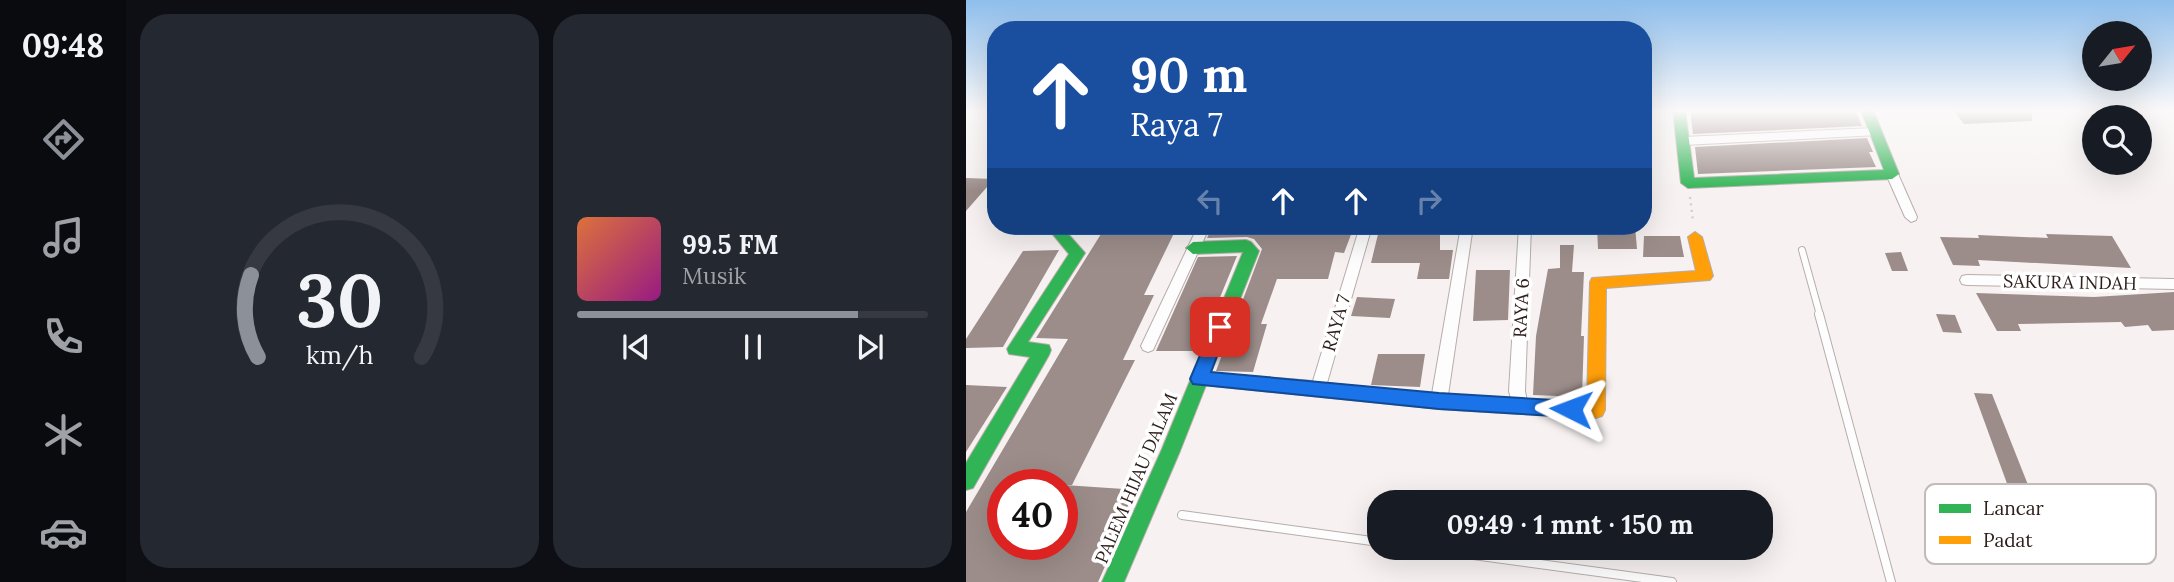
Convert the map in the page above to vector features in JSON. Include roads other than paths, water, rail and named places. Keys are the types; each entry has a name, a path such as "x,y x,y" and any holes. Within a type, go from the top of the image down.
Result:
{"street":[{"path":"1683,137 1688,183 1892,174"},
{"path":"1684,141 1765,137"},
{"path":"1876,137 1911,216"},
{"path":"966,481 1044,350 1014,349 1077,253 1061,235"},
{"path":"1149,346 1199,235"},
{"name":"RAYA 7","path":"1315,388 1319,385 1363,235"},
{"path":"1439,401 1465,235"},
{"name":"RAYA 6","path":"1519,399 1525,235"},
{"path":"1199,379 1439,401 1519,399 1596,410 1598,282 1705,276 1695,237"},
{"name":"PALEM HIJAU DALAM","path":"1113,582 1251,251 1246,246 1194,248"},
{"name":"SAKURA INDAH","path":"1967,280 2174,284"}],"lane":[{"path":"1802,250 1891,582"},
{"path":"1182,515 1367,540"},
{"path":"1497,560 1604,577 1672,582"}]}
